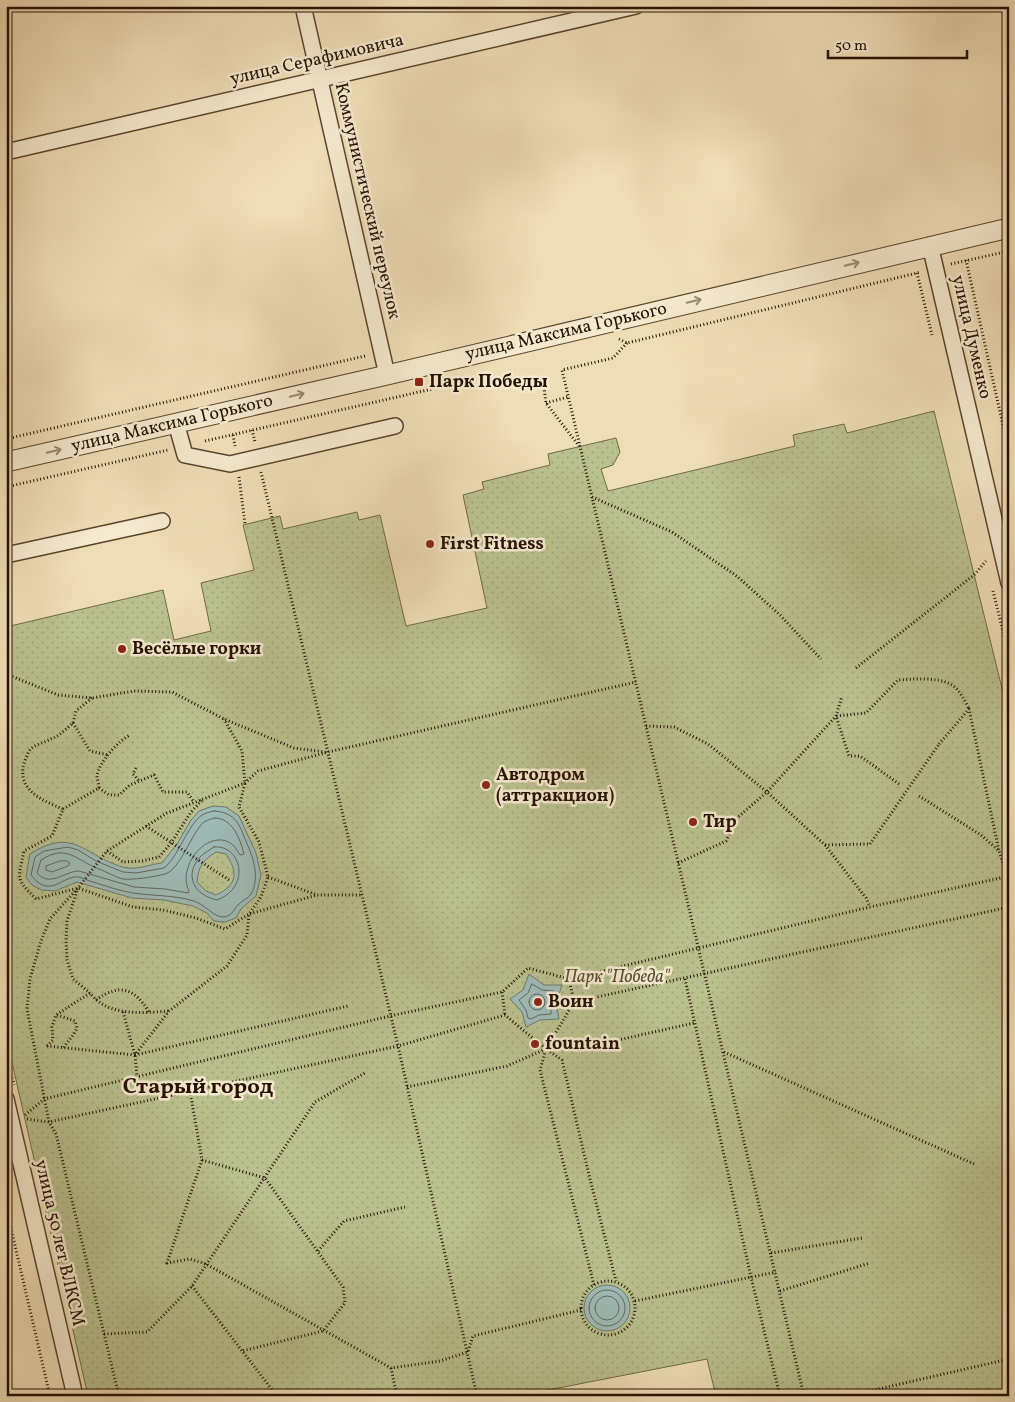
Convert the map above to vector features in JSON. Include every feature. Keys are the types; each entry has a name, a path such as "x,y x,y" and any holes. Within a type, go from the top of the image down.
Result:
{"street":[{"name":"Коммунистический переулок","path":"303,6 387,375"},
{"name":"улица Серафимовича","path":"6,152 636,6"},
{"name":"улица Максима Горького","path":"6,462 387,375 930,245 1009,228"},
{"name":"улица Думенко","path":"930,245 1009,583"},
{"path":"176,423 185,455 230,464 394,426"},
{"path":"6,555 162,521"},
{"name":"улица 50 лет ВЛКСМ","path":"6,1099 75,1396"}],"path":[{"path":"804,1396 562,370 613,358 627,343 917,273 935,267 1009,251"},
{"path":"966,260 1009,452"},
{"path":"618,338 627,343"},
{"path":"6,439 366,356"},
{"path":"6,487 432,389 429,377"},
{"path":"543,380 546,403 580,447"},
{"path":"546,403 568,398"},
{"path":"252,430 398,1046 477,1396"},
{"path":"592,497 672,532 738,577 780,615 821,659"},
{"path":"856,668 974,575 986,561"},
{"path":"6,674 58,696 92,698 134,691 172,692 224,719 294,748 328,752"},
{"path":"505,1016 398,1046 49,1122 21,1119 44,1099 390,1016 502,992 528,968 569,979 1008,876 999,851 969,709 962,696 950,684 923,678 898,680 866,713 836,716"},
{"path":"119,1396 56,1134 49,1122 27,1009 30,979 40,944 50,919 78,888 107,851 167,813 245,783 258,771 328,752 636,682"},
{"path":"678,863 726,841 737,818 767,792 836,716 842,696"},
{"path":"63,809 37,797 27,787 22,778 24,765 30,750 37,744 53,739 73,723 76,711 92,698"},
{"path":"825,844 870,844 940,744 969,709"},
{"path":"836,716 849,756 860,756 899,784"},
{"path":"135,1055 170,1011 227,966 247,935 248,914 260,897 268,876 259,842 238,807 245,783 242,751 224,719"},
{"path":"73,723 90,752 108,755"},
{"path":"646,726 674,727 708,744 767,792 825,844 866,898 870,907"},
{"path":"130,735 121,739 108,755 97,776 99,788 109,795 119,795 138,781 154,774 163,792 187,792 194,802"},
{"path":"136,768 133,774 138,781"},
{"path":"99,788 63,809 52,836 24,851 19,876 21,884 36,899 78,888 133,907 163,910 196,918 226,929 248,914 318,895 362,895"},
{"path":"918,796 981,835 999,851"},
{"path":"107,851 123,862 142,862 159,857 172,843 191,812 202,799"},
{"path":"146,826 229,880"},
{"path":"268,876 318,895"},
{"path":"78,888 67,921 68,960 73,978 96,1000 123,1012 149,1013 170,1011"},
{"path":"574,1002 1009,907"},
{"path":"685,978 751,1277 780,1396"},
{"path":"569,979 574,1002 546,1048 540,1070 594,1285"},
{"path":"96,1000 108,992 119,990 134,993 142,1001 149,1013"},
{"path":"502,992 505,1016 562,1060 616,1282"},
{"path":"90,993 56,1015 52,1027 53,1040 47,1046 135,1055 348,1006"},
{"path":"123,1012 135,1055 137,1076"},
{"path":"56,1015 75,1021 77,1028 62,1049"},
{"path":"407,1087 507,1066 546,1048 596,1045 694,1023"},
{"path":"724,1052 974,1164"},
{"path":"104,1334 147,1332 192,1286 315,1102 365,1072"},
{"path":"190,1091 202,1160 167,1263 190,1259 206,1264 391,1368 440,1361 468,1352"},
{"path":"202,1160 265,1178 343,1287 345,1303 323,1330 242,1352"},
{"path":"6,1207 50,1396"},
{"path":"318,1251 344,1221 405,1207"},
{"path":"771,1253 862,1238"},
{"path":"780,1291 870,1263"},
{"path":"635,1301 776,1272"},
{"path":"603,1281 616,1282 631,1292 635,1301 634,1317 628,1327 619,1333 601,1334 589,1327 584,1320 581,1310 582,1300 587,1291 594,1285 603,1281"},
{"path":"192,1286 278,1396"},
{"path":"468,1352 473,1336 581,1310"},
{"path":"848,1396 1009,1359"},
{"path":"391,1368 397,1396"}],"green space":[{"name":"Парк \"Победа\"","path":"934,411 1009,717 1009,1396 716,1396 707,1359 533,1393 533,1396 88,1396 6,1036 6,627 163,590 174,640 211,631 201,583 254,570 243,525 280,516 283,529 357,512 359,520 380,515 406,626 487,608 463,495 484,489 482,482 550,465 548,454 616,438 620,452 613,465 601,469 608,491 795,446 793,435 844,424 847,433"}],"water":[{"path":"213,806 226,807 239,816 256,853 261,875 256,896 241,909 236,918 225,922 214,921 207,913 193,906 164,900 132,898 77,882 55,891 41,890 32,885 26,877 30,854 45,846 58,843 78,846 110,862 128,868 162,863 199,811","holes":["216,852 226,854 233,867 234,878 229,887 216,895 206,891 197,882 199,872 205,861"]},
{"path":"529,974 544,985 562,985 556,1003 559,1019 540,1020 526,1027 522,1012 510,999 523,990"},
{"path":"603,1285 611,1285 620,1289 626,1295 630,1308 626,1321 620,1327 611,1331 603,1331 594,1327 588,1321 584,1312 584,1304 588,1295 594,1289"}],"place":[{"name":"Парк Победы","path":"419,382"},
{"name":"First Fitness","path":"430,544"},
{"name":"Весёлые горки","path":"122,649"},
{"name":"Автодром (аттракцион)","path":"486,785"},
{"name":"Тир","path":"693,822"},
{"name":"Воин","path":"538,1002"},
{"name":"fountain","path":"535,1044"}],"district":[{"name":"Старый город","path":"198,1087"}]}
